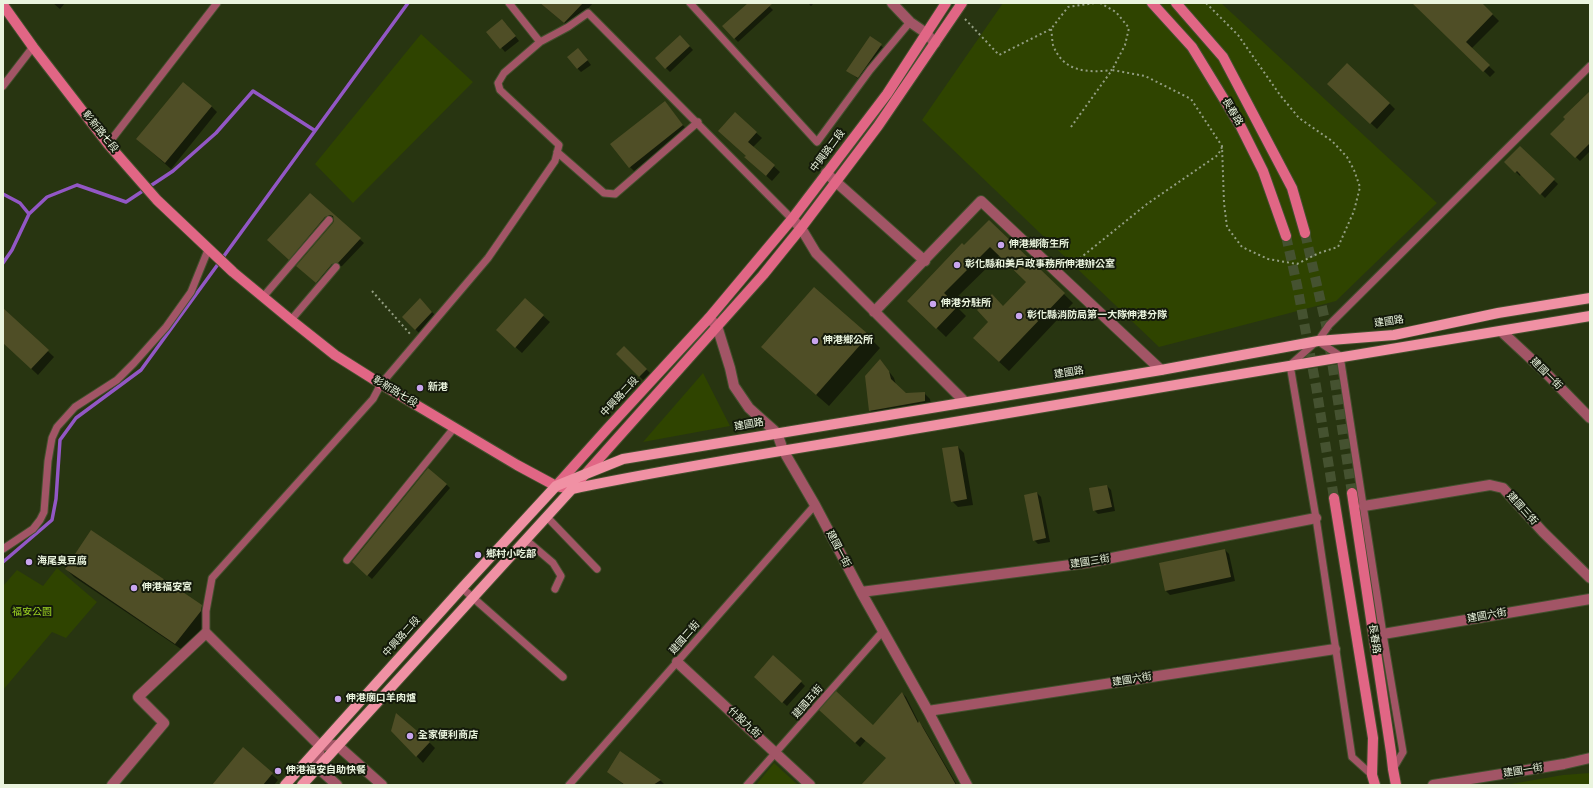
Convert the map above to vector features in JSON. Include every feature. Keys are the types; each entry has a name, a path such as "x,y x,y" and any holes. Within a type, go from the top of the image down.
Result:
{"main road":[{"name":"建國路","path":"556,486 623,459 1161,370 1318,341 1394,335 1498,313 1590,298"},
{"path":"302,785 572,489 783,450 1340,356 1590,316"},
{"name":"中興路二段","path":"285,785 556,486"}],"street":[{"path":"892,3 910,22 926,33 935,43"},
{"name":"中興路二段","path":"556,486 709,318 792,219 887,94 946,3"},
{"name":"長春路","path":"1152,3 1192,47 1242,127 1263,171 1286,236"},
{"name":"長春路","path":"1176,3 1223,57 1292,188 1306,233"},
{"name":"彰新路七段","path":"3,5 33,47 108,144 157,200 208,250 233,272 335,354 381,384 517,465 556,486 572,489"},
{"path":"572,489 763,275 801,228 878,126 960,7"},
{"path":"826,173 925,261"},
{"path":"874,312 925,261 981,201 1161,370"},
{"path":"792,219 801,228 816,254 965,402"},
{"name":"建國一街","path":"709,318 717,326 734,386 749,408 777,433 783,450 815,505 967,785"},
{"name":"建國一街","path":"1501,331 1543,370 1590,418"},
{"name":"建國三街","path":"1364,506 1490,485 1503,488 1543,532 1590,578"},
{"name":"長春路","path":"1352,493 1396,785"},
{"name":"長春路","path":"1334,498 1373,738 1372,775 1375,785"},
{"name":"建國三街","path":"861,592 1086,563 1316,518"},
{"name":"建國六街","path":"1383,634 1590,599"},
{"path":"112,785 164,723 138,697 206,633 320,746 337,745 382,785"},
{"name":"建國六街","path":"928,711 1335,649"},
{"name":"什股九街","path":"678,662 810,785"},
{"path":"320,746 317,767 337,785"},
{"name":"建國一街","path":"1433,785 1564,764 1590,758"}],"lane":[{"path":"108,144 217,3"},
{"path":"509,3 540,42"},
{"path":"690,3 817,142 870,70 910,22"},
{"path":"206,633 206,611 212,578 373,399 381,384 488,258 555,161 559,144 500,90 498,83 504,73 540,42 568,27 588,13 698,122 792,219"},
{"path":"3,86 33,47"},
{"path":"1372,775 1352,757 1316,518 1290,365 1318,341 1329,324 1590,66"},
{"path":"557,152 604,193 615,194 698,122"},
{"path":"263,297 329,220"},
{"path":"3,549 33,529 44,512 48,461 52,438 57,427 75,407 117,380 166,326 191,292 208,250"},
{"path":"291,320 336,267"},
{"path":"1318,341 1340,356 1383,634 1404,752 1393,769"},
{"path":"347,560 454,428"},
{"name":"建國二街","path":"569,785 815,505"},
{"path":"547,517 597,569"},
{"path":"526,540 553,563 561,576 555,588"},
{"path":"462,588 563,677"},
{"name":"建國五街","path":"747,785 776,754 883,631"}],"path":[{"path":"960,7 999,56 1051,29 1068,7 1095,3"},
{"path":"1051,29 1053,45 1064,63 1078,70 1096,72 1112,70 1071,127"},
{"path":"1060,274 1147,204 1218,155 1222,146"},
{"path":"372,291 417,342"}],"green space":[{"path":"1003,3 1221,3 1437,203 1336,301 1159,347 922,120"},
{"path":"421,34 473,82 353,203 315,164"},
{"path":"703,373 730,426 643,442"},
{"name":"福安公園","path":"57,568 97,602 66,638 52,632 3,690 3,586 17,570 43,586"},
{"path":"774,763 798,785 756,785"},
{"path":"1590,773 1590,785 1505,785 1563,775"}],"building":[{"path":"540,3 583,3 564,23"},
{"path":"748,3 773,3 734,39 722,26"},
{"path":"1412,3 1482,3 1493,14 1466,42 1490,65 1483,72"},
{"path":"502,19 516,36 500,49 486,32"},
{"path":"680,35 690,46 665,69 655,58"},
{"path":"870,36 882,44 858,78 846,71"},
{"path":"578,48 588,60 577,69 567,57"},
{"path":"1347,63 1390,103 1370,124 1327,84"},
{"path":"183,82 212,106 165,163 136,139"},
{"path":"1590,91 1590,143 1575,158 1550,134 1565,119 1563,117"},
{"path":"665,101 683,125 629,168 610,144"},
{"path":"735,112 757,132 748,142 775,165 766,176 718,131"},
{"path":"1520,146 1555,179 1540,195 1517,171 1515,173 1504,162"},
{"path":"310,193 361,238 338,263 332,264 316,283 296,266 333,223 333,216 330,215 325,217 289,260 267,240"},
{"path":"989,220 1065,293 999,362 973,338 988,322 977,310 992,294 1003,306 1026,282 990,247 944,293 958,306 936,329 907,301 962,243 964,245"},
{"name":"伸港鄉公所","path":"814,287 869,335 816,395 761,347"},
{"path":"420,298 432,312 415,330 402,317"},
{"path":"525,298 544,315 515,348 496,330"},
{"path":"3,308 49,350 31,369 3,343"},
{"path":"624,346 647,369 639,377 616,354"},
{"path":"880,359 889,371 891,379 906,393 925,392 925,401 869,411 865,376"},
{"path":"958,446 967,499 951,502 942,448"},
{"path":"428,468 447,484 367,576 352,562"},
{"path":"1107,485 1112,507 1093,511 1089,488"},
{"path":"1037,492 1046,538 1033,541 1024,495"},
{"name":"伸港福安宮","path":"91,530 202,605 201,611 175,644 65,569"},
{"path":"1225,549 1231,577 1165,591 1159,563"},
{"path":"773,655 802,681 782,703 754,677"},
{"path":"836,691 873,725 902,692 918,723 919,721 956,785 861,785 886,758 861,737 855,743 819,710"},
{"name":"全家便利商店","path":"396,713 430,742 416,757 391,731"},
{"path":"243,747 273,773 263,785 212,785"},
{"path":"620,751 661,780 653,785 625,785 607,772"}],"waterway":[{"path":"3,562 52,520 56,499 60,440 76,418 141,370 408,3"},
{"path":"29,214 47,197 77,185 126,202 173,171 216,133 253,91 314,130"},
{"path":"3,194 20,203 29,214 12,250 3,263"}],"tunnel":[{"path":"1305,233 1327,329 1352,493"},
{"path":"1286,236 1316,386 1334,498"}],"place":[{"name":"伸港鄉衛生所","path":"1001,245"},
{"name":"彰化縣和美戶政事務所伸港辦公室","path":"957,265"},
{"name":"伸港分駐所","path":"933,304"},
{"name":"彰化縣消防局第一大隊伸港分隊","path":"1019,316"},
{"name":"伸港鄉公所","path":"815,341"},
{"name":"新港","path":"420,388"},
{"name":"鄉村小吃部","path":"478,555"},
{"name":"海尾臭豆腐","path":"29,562"},
{"name":"伸港福安宮","path":"134,588"},
{"name":"伸港廟口羊肉爐","path":"338,699"},
{"name":"全家便利商店","path":"410,736"},
{"name":"伸港福安自助快餐","path":"278,771"}]}
